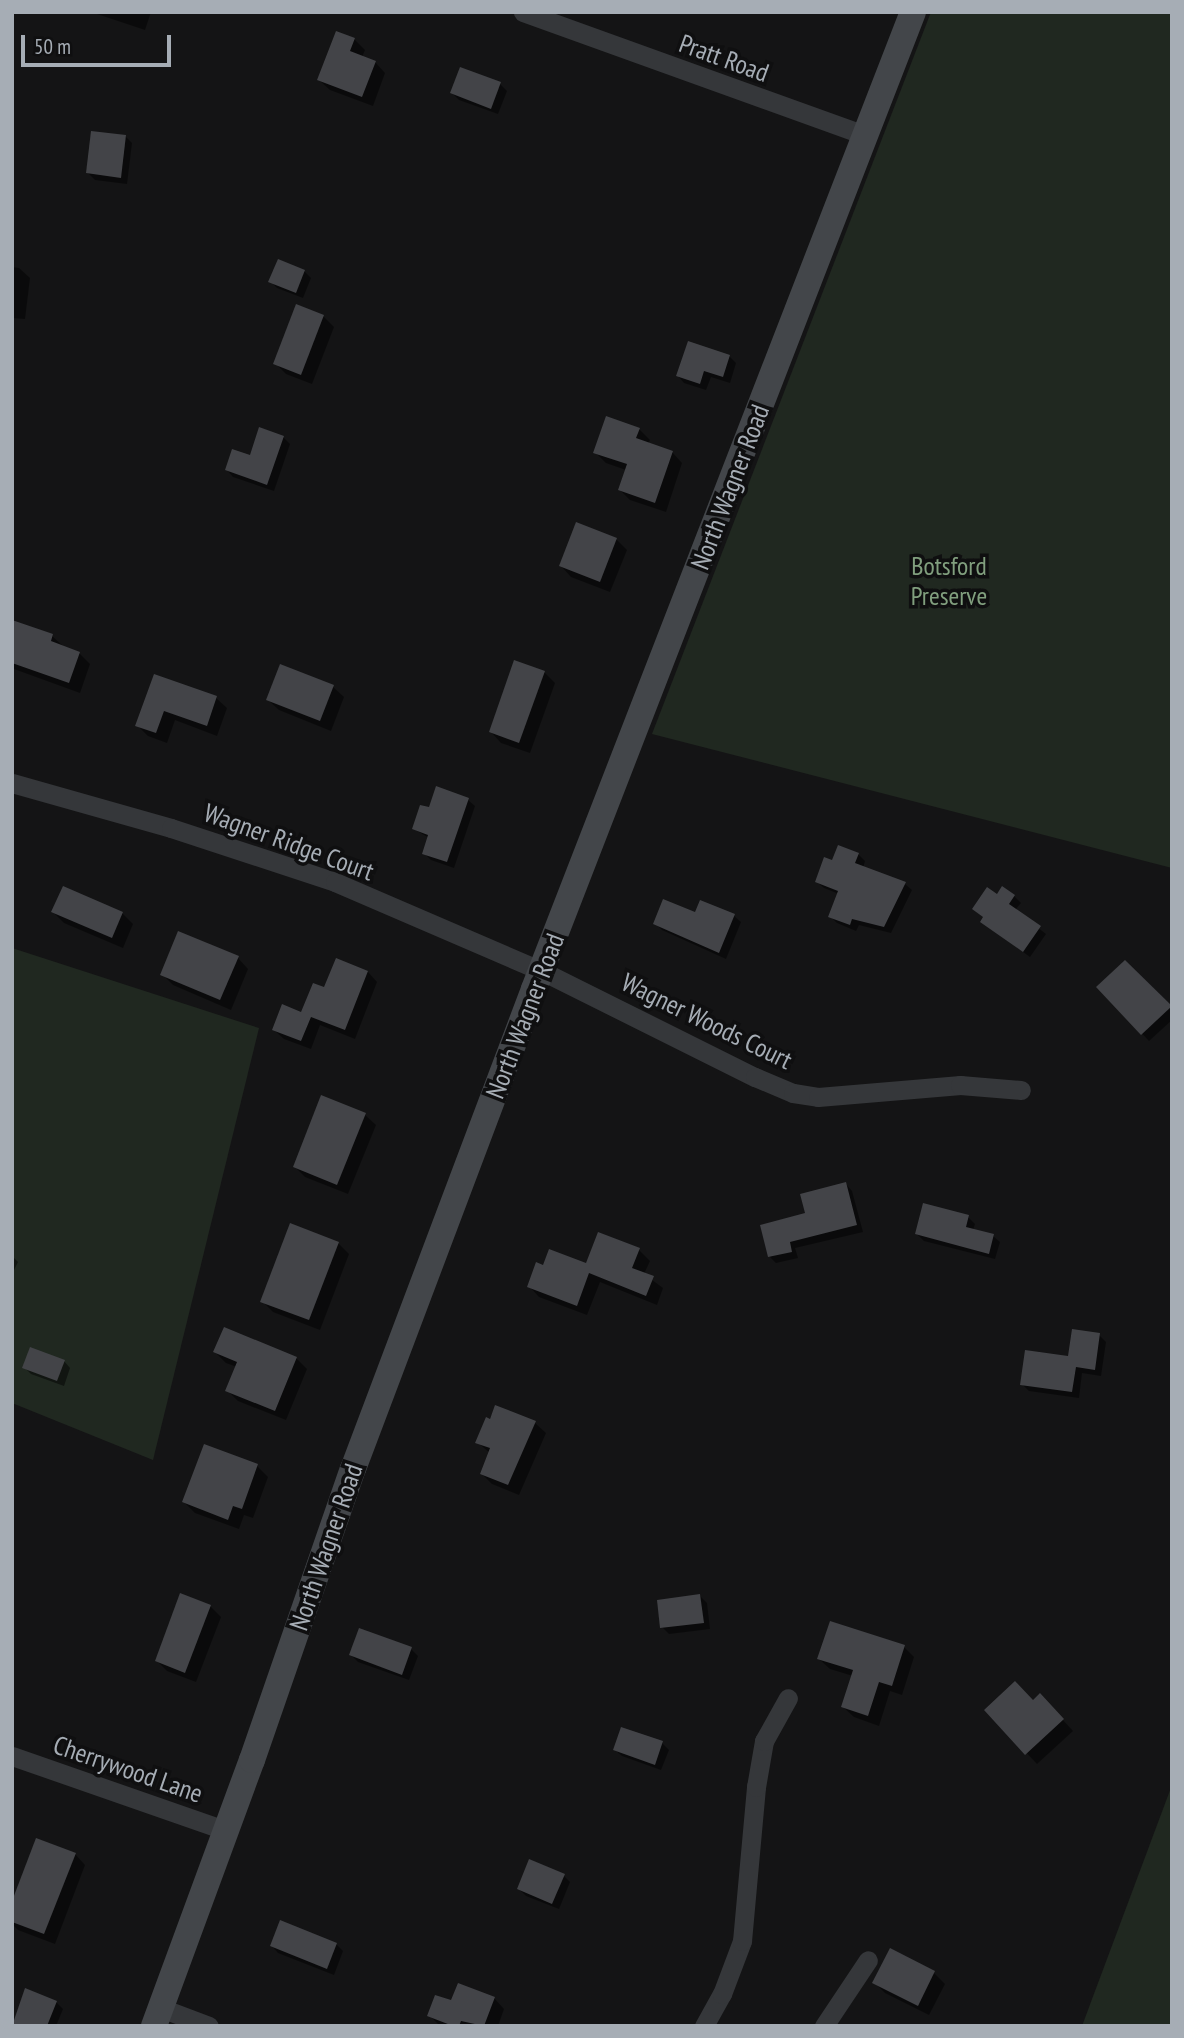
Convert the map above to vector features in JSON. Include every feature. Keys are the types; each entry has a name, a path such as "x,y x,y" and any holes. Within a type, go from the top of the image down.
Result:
{"main road":[{"name":"North Wagner Road","path":"158,2017 227,1831 353,1468 913,12"}],"street":[{"name":"Pratt Road","path":"523,12 867,136"},
{"name":"Wagner Ridge Court","path":"12,783 171,828 335,883 542,971"},
{"name":"Wagner Woods Court","path":"542,971 755,1077 793,1093 818,1097 960,1084 1021,1090"},
{"path":"704,2026 722,1994 742,1941 756,1787 764,1741 788,1698"},
{"name":"Cherrywood Lane","path":"12,1756 227,1831"},
{"path":"824,2026 868,1960"},
{"path":"158,2017 209,2026"}],"green space":[{"name":"Botsford Preserve","path":"931,12 1172,12 1172,868 652,734"},
{"path":"12,948 259,1028 153,1460 12,1403"},
{"path":"1172,1785 1172,2026 1082,2026"}],"building":[{"path":"336,31 355,38 350,51 376,61 362,97 317,80"},
{"path":"460,67 501,82 491,109 450,93"},
{"path":"91,131 126,135 121,178 86,173"},
{"path":"278,259 305,270 296,293 268,282"},
{"path":"296,304 324,315 301,375 273,364"},
{"path":"688,341 730,355 723,377 704,371 700,384 676,376"},
{"path":"606,416 640,428 636,438 673,451 655,503 618,490 627,464 593,453"},
{"path":"259,427 284,436 267,485 225,470 232,449 250,455"},
{"path":"576,522 617,538 600,582 559,566"},
{"path":"12,620 53,634 51,641 80,652 69,683 12,663"},
{"path":"514,660 545,671 519,743 489,732"},
{"path":"280,664 334,685 320,721 266,700"},
{"path":"154,674 217,696 207,726 164,711 156,733 135,726"},
{"path":"436,786 469,798 447,862 422,854 428,835 412,829 420,805 429,807"},
{"path":"838,845 859,853 855,863 906,882 884,927 852,919 850,925 828,917 838,891 815,882 824,857 832,860"},
{"path":"63,886 123,912 112,938 51,912"},
{"path":"1002,886 1015,895 1009,904 1041,926 1023,952 980,922 983,917 972,909 987,887 997,894"},
{"path":"663,899 695,912 700,900 735,914 719,953 653,924"},
{"path":"178,931 239,956 220,1000 160,975"},
{"path":"336,958 368,971 345,1030 311,1017 301,1041 272,1030 282,1004 301,1012 313,983 324,987"},
{"path":"1125,960 1172,1006 1141,1035 1096,987"},
{"path":"321,1095 366,1113 337,1185 293,1167"},
{"path":"846,1182 857,1225 790,1242 792,1252 768,1257 760,1225 805,1213 800,1194"},
{"path":"923,1203 969,1215 966,1227 994,1234 989,1254 915,1234"},
{"path":"290,1223 339,1242 309,1320 260,1302"},
{"path":"598,1232 640,1248 632,1268 654,1276 646,1296 589,1273 577,1306 527,1287 536,1262 543,1265 549,1249 586,1263"},
{"path":"224,1327 297,1357 275,1411 225,1391 237,1362 213,1352"},
{"path":"1072,1329 1100,1333 1095,1370 1076,1367 1072,1392 1020,1385 1025,1350 1068,1356"},
{"path":"30,1347 65,1360 57,1381 22,1368"},
{"path":"495,1405 536,1421 508,1485 480,1474 490,1448 475,1443 486,1417 490,1419"},
{"path":"204,1444 258,1464 242,1509 233,1506 228,1520 182,1502"},
{"path":"180,1593 211,1605 185,1673 155,1661"},
{"path":"700,1594 704,1623 660,1628 657,1600"},
{"path":"830,1621 905,1645 892,1686 879,1682 868,1716 841,1707 853,1670 817,1659"},
{"path":"359,1628 412,1647 402,1675 349,1655"},
{"path":"1015,1681 1033,1700 1040,1693 1064,1719 1025,1755 984,1710"},
{"path":"621,1727 663,1741 655,1765 613,1750"},
{"path":"36,1838 76,1853 44,1934 12,1922 12,1901"},
{"path":"529,1859 565,1874 552,1904 517,1889"},
{"path":"280,1920 337,1943 327,1969 270,1946"},
{"path":"890,1948 935,1971 918,2006 872,1983"},
{"path":"458,1983 495,1997 484,2026 461,2021 459,2026 453,2026 427,2016 435,1995 451,2000"},
{"path":"25,1988 57,2001 47,2026 12,2026"}]}
